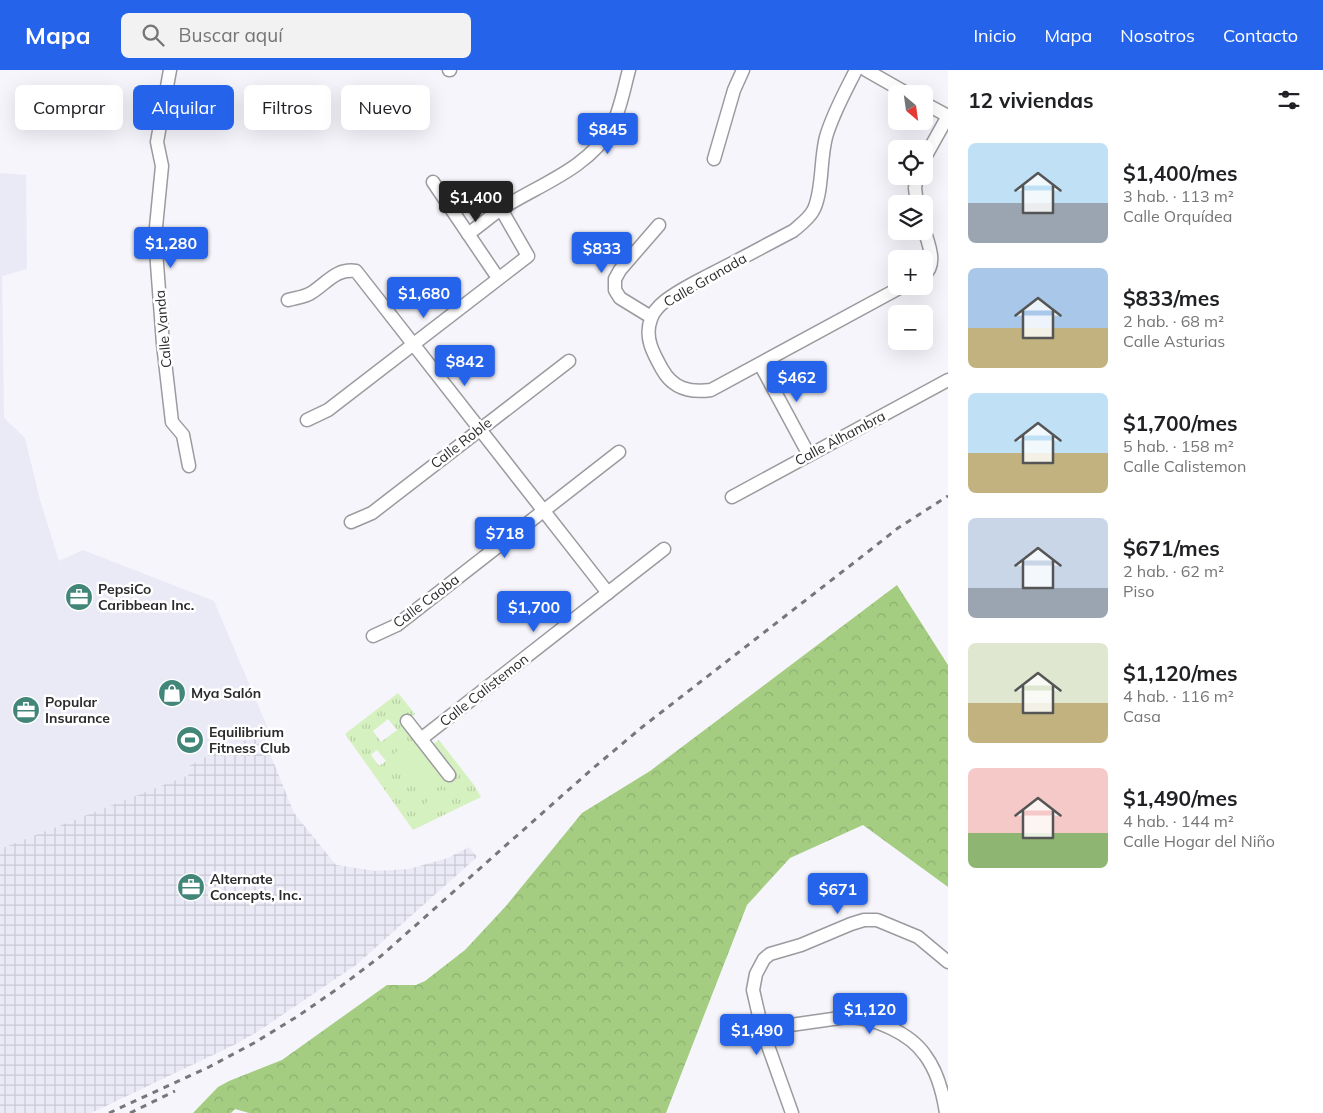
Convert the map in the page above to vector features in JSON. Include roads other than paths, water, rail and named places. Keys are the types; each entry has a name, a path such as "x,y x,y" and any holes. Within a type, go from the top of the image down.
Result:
{"street":[{"name":"Calle Vanda","path":"170,70 156,142 162,166 155,237 172,422 183,435 189,466"},
{"path":"468,234 501,209 593,152 611,128 630,70"},
{"path":"714,160 734,90 743,70"},
{"name":"Calle Granada","path":"856,70 834,114 826,136 814,211 793,231 690,285 665,301 651,317 648,332 652,351 666,375 675,384 683,389 697,392 711,390 888,294"},
{"path":"866,70 892,85"},
{"path":"933,108 948,116 933,143"},
{"path":"432,182 498,278"},
{"path":"307,420 328,410 528,256 501,209"},
{"path":"651,317 620,298 615,290 615,279 620,270 659,225"},
{"path":"288,300 309,294 339,272 356,271 608,594"},
{"name":"Calle Roble","path":"351,522 372,513 569,360"},
{"path":"760,364 809,455"},
{"name":"Calle Alhambra","path":"732,497 948,380"},
{"name":"Calle Caoba","path":"373,636 397,625 619,452"},
{"name":"Calle Calistemon","path":"421,739 664,549"},
{"path":"407,721 448,775"},
{"path":"792,1113 762,1029 752,990 756,974 764,959 770,954 801,945 851,924 864,920 877,920 918,937 948,962"},
{"path":"762,1029 847,1017 858,1017 890,1027 911,1040 925,1054 944,1097 946,1113"}],"railway":[{"path":"109,1113 209,1067 254,1043 340,987 381,956 641,728 898,528 948,496"},
{"path":"130,1113 175,1091"}],"place":[{"name":"PepsiCo Caribbean Inc.","path":"79,597"},
{"name":"Mya Salón","path":"172,693"},
{"name":"Popular Insurance","path":"26,710"},
{"name":"Equilibrium Fitness Club","path":"190,740"},
{"name":"Alternate Concepts, Inc.","path":"191,887"}]}
